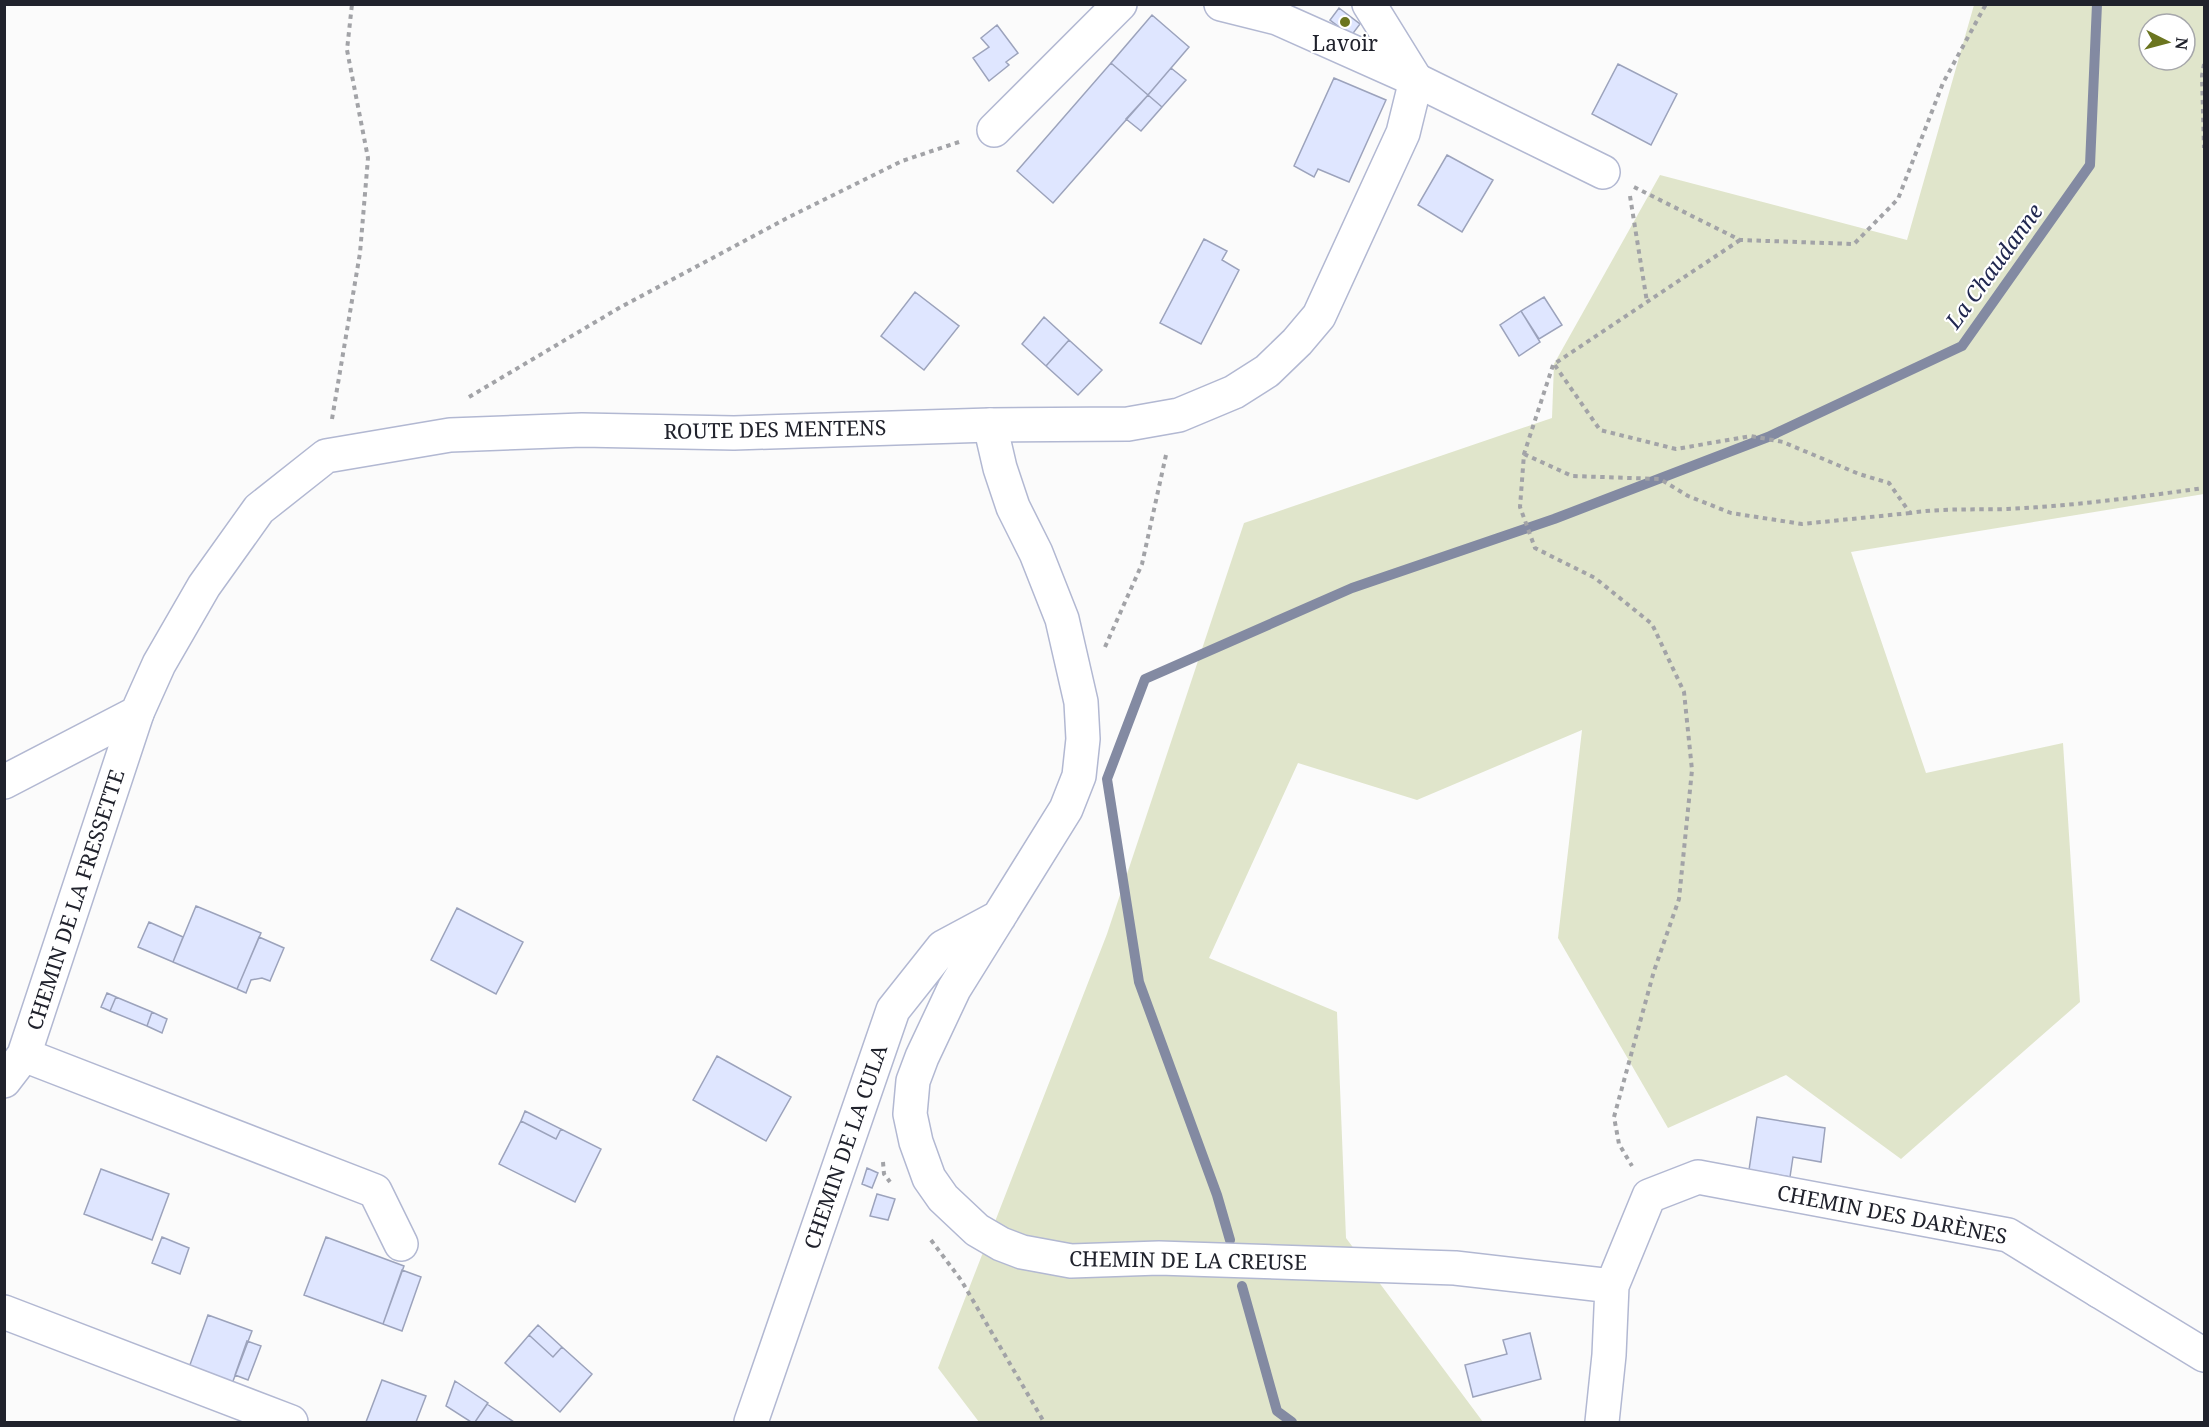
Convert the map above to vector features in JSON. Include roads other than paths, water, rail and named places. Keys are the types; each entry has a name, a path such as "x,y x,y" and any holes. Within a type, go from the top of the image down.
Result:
{"street":[{"path":"994,130 1120,4"},
{"path":"1221,4 1277,18 1416,80 1616,178"},
{"path":"1369,4 1416,80"},
{"name":"ROUTE DES MENTENS","path":"137,713 159,664 204,585 259,509 326,456 450,435 582,430 734,433 990,425 1128,424 1179,415 1234,392 1267,371 1297,342 1319,316 1403,133 1416,80"},
{"name":"CHEMIN DE LA CREUSE","path":"990,425 1000,468 1013,507 1036,553 1062,619 1081,702 1083,739 1079,776 1066,809 954,989 913,1081 910,1114 916,1142 929,1178 942,1198 977,1230 1000,1244 1022,1252 1071,1261 1159,1258 1455,1268 1612,1286"},
{"path":"4,782 137,713"},
{"name":"CHEMIN DE LA FRESSETTE","path":"4,1081 24,1055 137,713"},
{"name":"CHEMIN DE LA CULA","path":"751,1422 893,1010 943,947 1000,916"},
{"path":"24,1055 375,1191 402,1244"},
{"name":"CHEMIN DES DARÈNES","path":"1612,1286 1649,1196 1698,1177 2008,1235 2205,1356"},
{"path":"1602,1422 1609,1355 1612,1286"},
{"path":"4,1312 291,1422"}],"waterway":[{"name":"La Chaudanne","path":"1230,1240 1217,1195 1139,982 1107,779 1145,679 1352,588 1554,519 1768,437 1962,346 2090,165 2097,4"},
{"path":"1242,1286 1277,1411 1292,1422"}],"place":[{"name":"Lavoir","path":"1345,22"}]}
